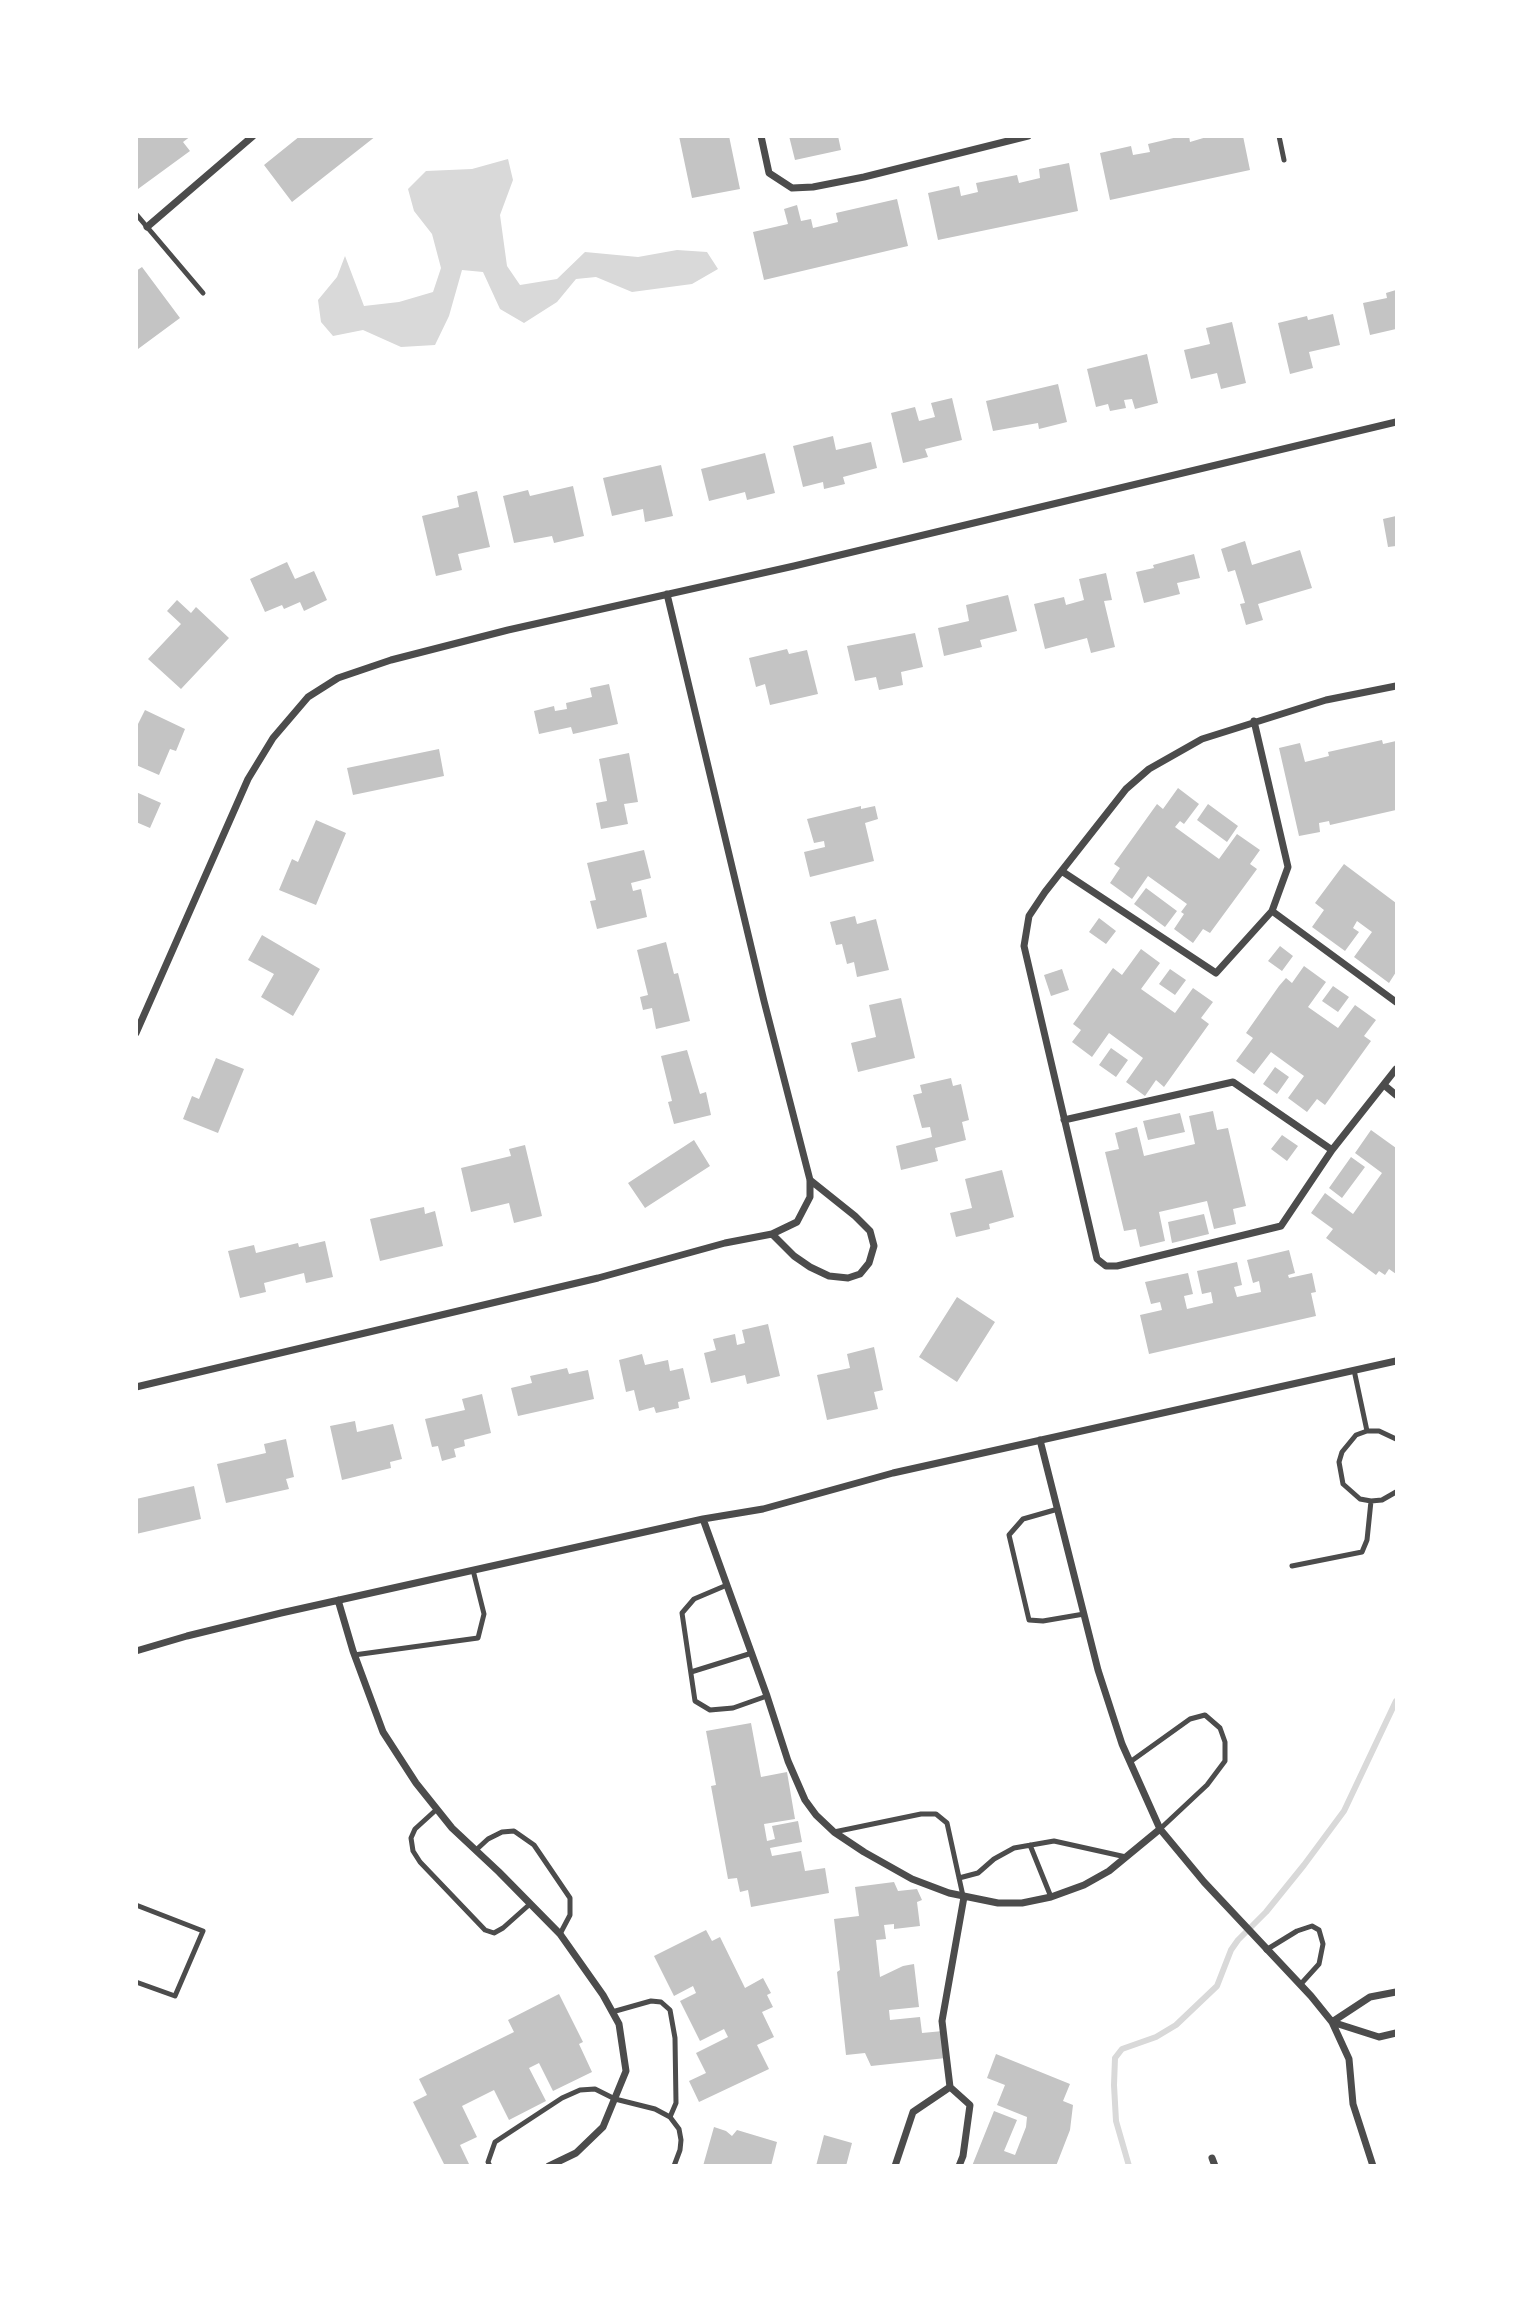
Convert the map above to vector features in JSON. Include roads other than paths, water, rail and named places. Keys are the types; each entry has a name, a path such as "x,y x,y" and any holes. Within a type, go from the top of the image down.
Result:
{"street":[{"path":"147,227 253,136"},
{"path":"761,136 769,173 792,188 813,187 864,177 1028,136"},
{"path":"136,1033 248,779 273,738 308,696 338,678 391,660 508,630 794,566 1396,422"},
{"path":"136,1387 598,1278 725,1243 772,1234 797,1222 810,1197 810,1180 667,594"},
{"path":"1396,686 1326,700 1254,721 1202,739 1149,769 1126,789 1029,916 1024,946 1097,1259 1106,1266 1117,1266 1281,1226 1332,1150 1396,1069"},
{"path":"1063,872 1216,973 1272,911 1288,867 1254,721"},
{"path":"1272,911 1396,1002"},
{"path":"1064,1119 1233,1082 1332,1150"},
{"path":"1384,1085 1396,1095"},
{"path":"772,1234 794,1256 829,1276 848,1278 860,1274 869,1263 873,1246 870,1231 810,1180"},
{"path":"136,1651 338,1600 703,1519 763,1509 893,1473 1396,1361"},
{"path":"1040,1440 1098,1670 1130,1762 1160,1829 1222,1902 1332,2022 1349,2059 1353,2104 1373,2165"},
{"path":"703,1519 788,1761 805,1800 834,1832 912,1879 964,1897 998,1903 1022,1903 1051,1897 1084,1885 1109,1871 1160,1829"},
{"path":"338,1600 354,1655 383,1732 416,1783 452,1828 560,1934 603,1995 619,2024 626,2071 603,2127 576,2153 549,2165"},
{"path":"959,2165 963,2156 970,2105 950,2087 942,2021 964,1897"},
{"path":"1332,2022 1370,1997 1396,1992"},
{"path":"1332,2022 1379,2037 1396,2033"},
{"path":"895,2165 913,2112 950,2087"}],"lane":[{"path":"1279,136 1284,160"},
{"path":"136,214 203,293"},
{"path":"1354,1370 1367,1432"},
{"path":"1396,1439 1379,1431 1356,1435 1348,1442 1339,1462 1343,1484 1360,1499 1382,1500 1396,1492"},
{"path":"1292,1566 1362,1552 1367,1540 1371,1501"},
{"path":"1058,1509 1023,1519 1009,1535 1029,1620 1043,1621 1084,1614"},
{"path":"354,1655 478,1638 484,1614 473,1570"},
{"path":"727,1586 694,1599 682,1612 695,1701 710,1710 733,1709 767,1696"},
{"path":"691,1672 752,1653"},
{"path":"1130,1762 1191,1719 1205,1715 1220,1728 1225,1742 1226,1760 1207,1785 1160,1829"},
{"path":"437,1809 415,1829 411,1838 413,1851 420,1862 485,1930 494,1933 503,1928 530,1903"},
{"path":"834,1832 921,1814 936,1814 947,1823 964,1897"},
{"path":"475,1850 502,1832 514,1831 534,1845 570,1898 570,1915 560,1934"},
{"path":"959,1878 978,1873 994,1859 1014,1848 1054,1841 1126,1857"},
{"path":"1030,1845 1051,1897"},
{"path":"136,1905 203,1931 175,1996 136,1982"},
{"path":"1266,1950 1297,1931 1312,1926 1319,1930 1323,1944 1318,1964 1300,1985"},
{"path":"612,2012 651,2001 661,2002 670,2010 675,2038 676,2103 670,2117"},
{"path":"490,2165 488,2162 495,2142 562,2098 580,2090 595,2090 655,2109 670,2117 679,2129 681,2140 674,2165"}],"waterway":[{"path":"1129,2166 1116,2121 1115,2058 1122,2049 1156,2037 1176,2025 1217,1986 1231,1950 1238,1940 1266,1912 1344,1811 1396,1701"}]}
